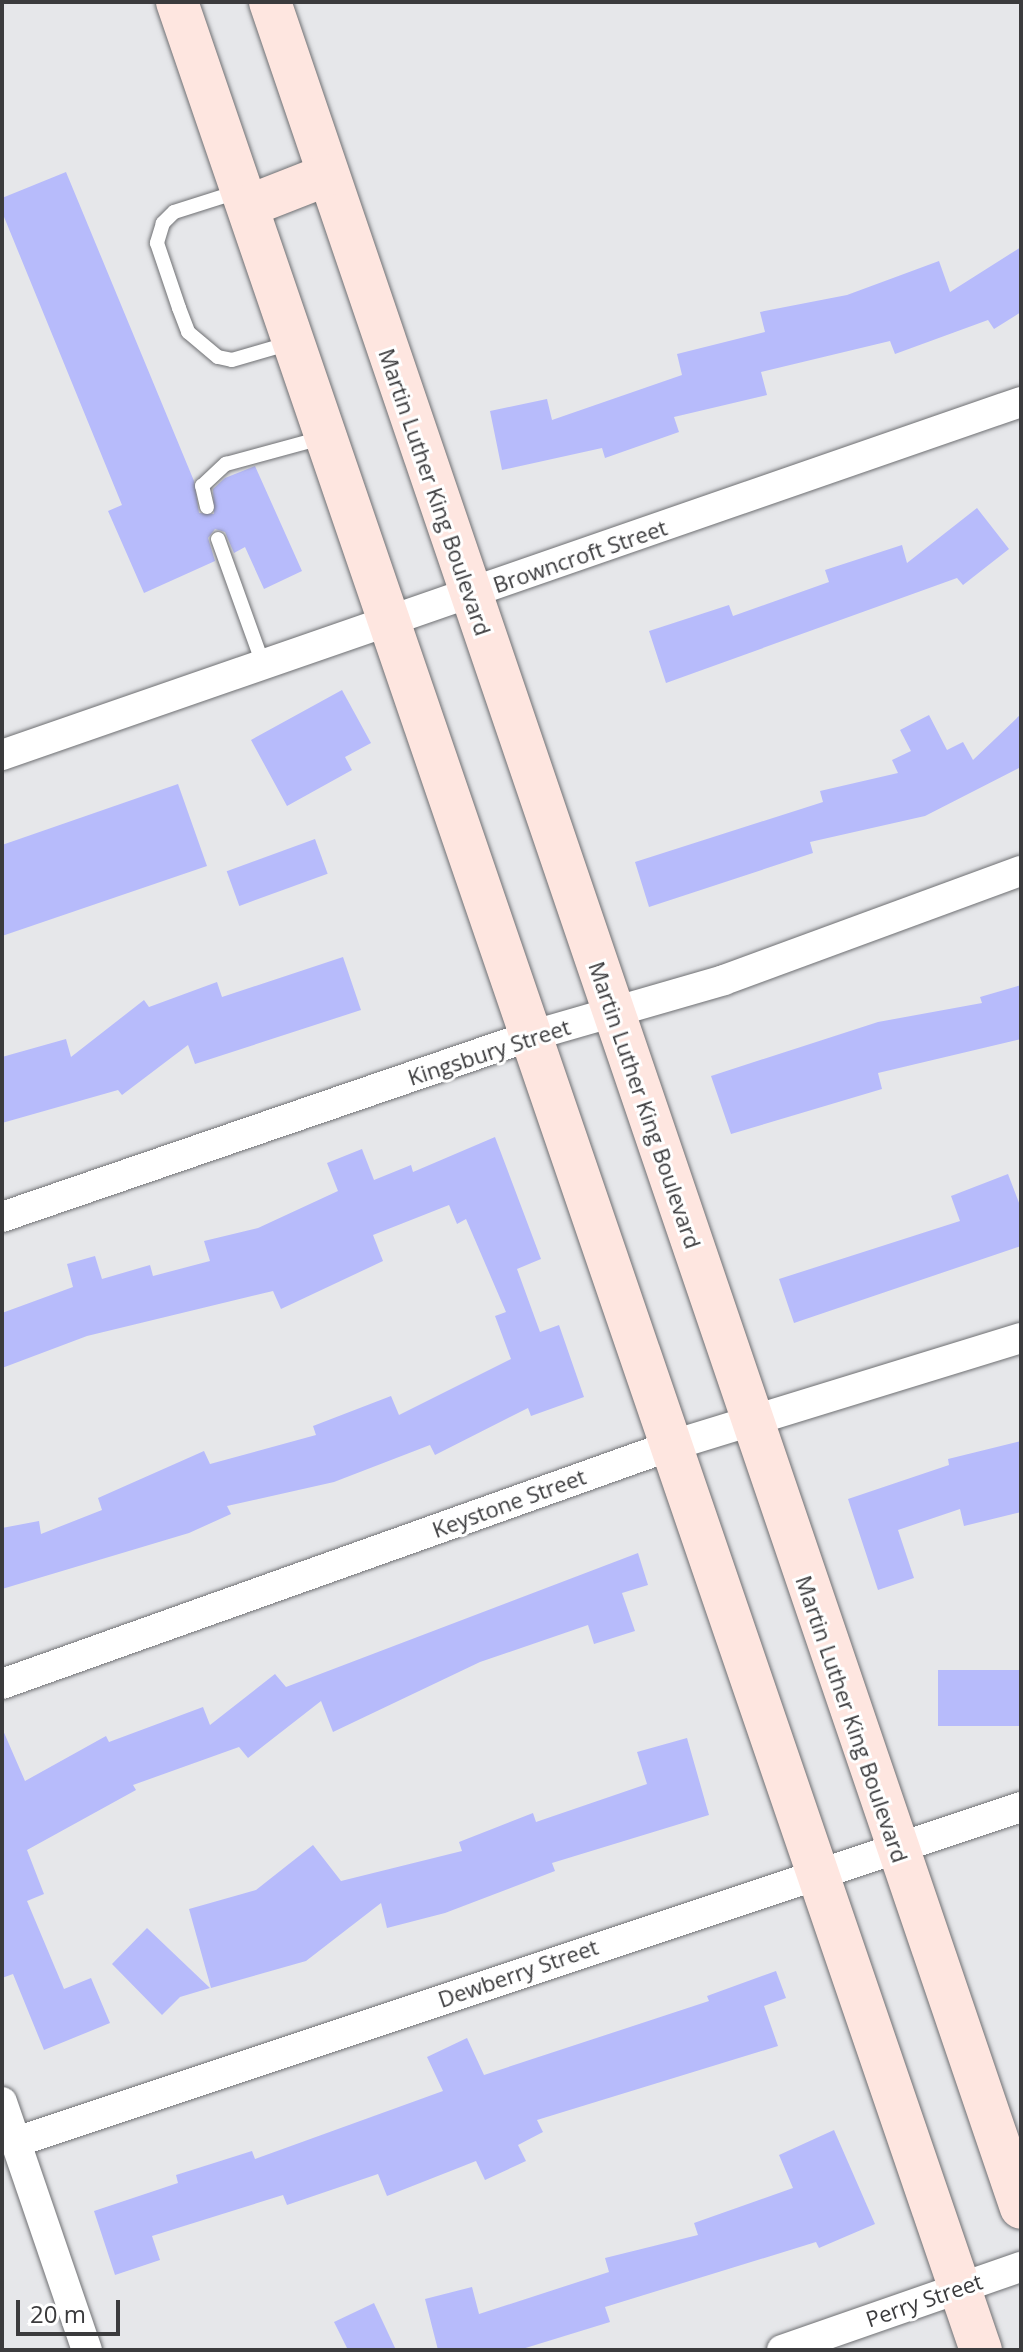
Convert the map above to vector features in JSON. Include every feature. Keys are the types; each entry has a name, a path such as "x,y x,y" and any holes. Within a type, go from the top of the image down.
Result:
{"main road":[{"path":"177,2 246,198 527,1037 981,2350"},
{"name":"Martin Luther King Boulevard","path":"270,2 896,1850 1021,2208"},
{"path":"246,198 327,175"}],"street":[{"name":"Browncroft Street","path":"2,755 390,625 469,594 1021,402"},
{"name":"Kingsbury Street","path":"2,1217 527,1037 614,1013 1021,871"},
{"name":"Keystone Street","path":"2,1684 670,1446 753,1424 1021,1338"},
{"name":"Dewberry Street","path":"16,2142 1021,1807"},
{"path":"2,2102 87,2350"},
{"name":"Perry Street","path":"782,2350 1021,2267"}],"lane":[{"path":"246,198 174,212 163,223 157,243 174,295 188,332 218,357 232,360 294,342"},
{"path":"207,507 202,486 226,464 326,436"},
{"path":"218,539 264,667"}],"building":[{"path":"66,172 194,481 199,513 214,514 213,489 225,478 255,466 302,571 264,589 245,547 234,553 225,532 215,529 208,538 215,561 144,593 108,511 122,505 2,212 2,198"},
{"path":"1021,247 1021,312 994,329 988,320 895,354 890,341 761,372 767,395 674,417 679,432 605,458 602,448 502,470 490,411 547,399 552,420 682,375 677,354 765,332 760,312 847,295 939,261 950,292"},
{"path":"977,508 1009,549 963,585 957,578 666,683 649,631 729,605 733,616 829,582 825,570 902,545 907,563"},
{"path":"342,690 371,743 345,757 352,770 287,806 251,740"},
{"path":"1021,714 1021,767 925,816 810,842 813,853 649,907 635,862 823,802 820,791 898,773 892,760 911,751 900,730 929,715 947,750 963,742 973,760"},
{"path":"178,784 207,866 2,936 2,845"},
{"path":"315,839 328,874 239,906 227,871"},
{"path":"343,957 361,1010 195,1064 188,1045 122,1095 118,1090 2,1123 2,1057 66,1039 71,1057 144,1000 149,1007 217,982 222,997"},
{"path":"1021,985 1021,1039 878,1073 882,1089 731,1134 711,1076 878,1022 982,1003 980,997"},
{"path":"495,1137 541,1259 517,1269 540,1332 559,1325 584,1397 531,1416 528,1408 435,1455 430,1445 334,1482 227,1506 231,1514 189,1533 2,1589 2,1528 39,1521 41,1534 102,1510 98,1498 204,1451 210,1464 316,1435 313,1426 391,1396 399,1415 511,1359 495,1316 506,1312 466,1219 457,1224 449,1205 373,1235 383,1261 281,1309 273,1291 87,1336 2,1368 2,1313 73,1287 67,1264 95,1256 102,1279 150,1265 153,1276 210,1261 204,1241 258,1228 338,1191 327,1163 362,1149 374,1180 411,1165 413,1172"},
{"path":"1008,1174 1021,1208 1021,1246 794,1323 779,1279 960,1221 951,1196"},
{"path":"1021,1441 1021,1512 964,1526 960,1509 898,1530 914,1578 878,1590 848,1499 949,1465 948,1459"},
{"path":"638,1553 648,1585 622,1593 635,1631 594,1644 588,1625 480,1662 333,1732 321,1701 248,1758 239,1747 133,1785 136,1790 27,1850 44,1894 27,1901 64,1989 91,1978 110,2023 44,2050 13,1974 2,1978 2,1728 25,1781 106,1736 109,1742 203,1707 210,1725 275,1674 286,1687"},
{"path":"938,1670 1021,1670 1021,1726 938,1726"},
{"path":"687,1738 709,1815 552,1863 555,1871 445,1913 387,1928 381,1903 306,1961 211,1988 189,1909 256,1890 313,1845 341,1881 462,1851 459,1842 533,1813 536,1822 647,1784 637,1752"},
{"path":"147,1928 210,1988 180,1997 162,2015 112,1964"},
{"path":"776,1971 786,1998 764,2006 778,2046 537,2120 543,2132 518,2145 526,2161 485,2180 476,2161 387,2196 378,2174 287,2205 283,2195 152,2236 160,2260 115,2275 94,2211 178,2183 176,2175 252,2151 255,2159 443,2091 427,2057 467,2038 484,2075 709,2001 707,1996"},
{"path":"834,2130 875,2224 819,2248 816,2242 605,2307 610,2322 519,2350 438,2350 425,2299 472,2287 479,2314 609,2272 605,2258 698,2235 694,2223 793,2188 779,2155"},
{"path":"374,2303 396,2350 348,2350 334,2322"}]}
